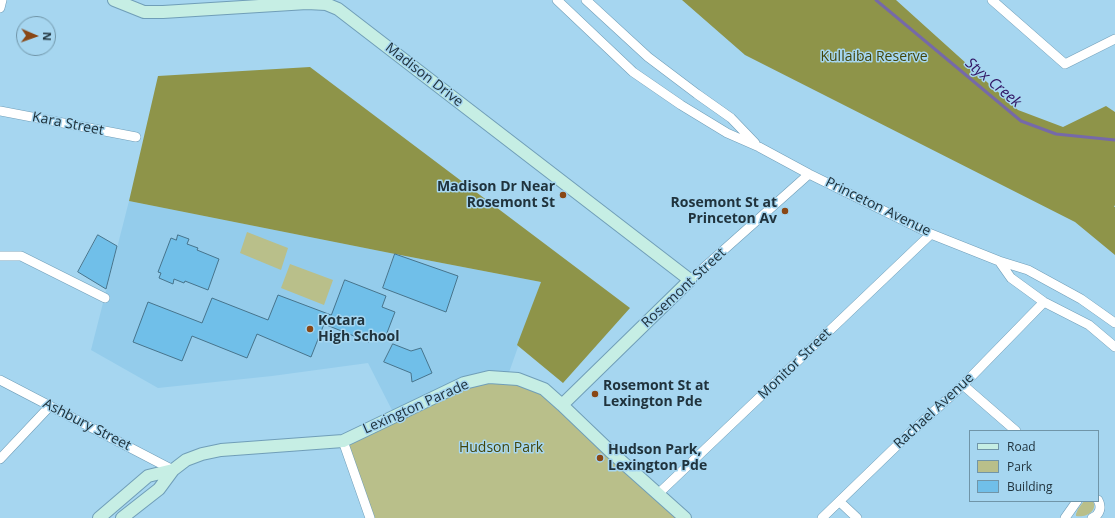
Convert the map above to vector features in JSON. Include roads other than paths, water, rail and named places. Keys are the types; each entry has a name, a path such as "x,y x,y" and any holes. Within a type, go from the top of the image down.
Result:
{"main road":[{"name":"Madison Drive","path":"114,0 144,12 307,3 326,4 338,9 690,280"},
{"name":"Rosemont Street","path":"562,405 690,280"},
{"name":"Lexington Parade","path":"122,518 159,489 173,470 186,460 202,454 221,450 343,441 464,383 489,377 518,379 544,389 685,518"},
{"name":"Lexington Parade","path":"98,518 148,476 173,470"}],"street":[{"path":"0,8 2,0"},
{"name":"Princeton Avenue","path":"557,0 633,72 681,105 727,133 759,147 931,234 999,261 1028,270 1081,299 1115,323"},
{"name":"Princeton Avenue","path":"586,0 648,57 731,118 759,147"},
{"path":"992,0 1065,64 1115,39"},
{"name":"Kara Street","path":"0,111 136,137"},
{"name":"Rosemont Street","path":"690,280 810,174"},
{"name":"Monitor Street","path":"658,494 931,234"},
{"path":"0,256 21,256 105,298"},
{"path":"999,261 1011,278 1044,302 1089,325 1115,347"},
{"name":"Rachael Avenue","path":"822,518 911,432 963,385 1044,302"},
{"name":"Ashbury Street","path":"0,380 173,470"},
{"path":"963,385 1015,430"},
{"path":"0,459 50,406"},
{"path":"343,441 370,518"},
{"path":"840,502 857,518"},
{"path":"1065,518 1076,502"},
{"path":"1092,518 1099,512 1100,507 1099,502"}],"waterway":[{"name":"Styx Creek","path":"876,0 1021,121 1056,134 1115,140"}],"place":[{"name":"Madison Dr Near Rosemont St","path":"563,195"},
{"name":"Rosemont St at Princeton Av","path":"785,211"},
{"name":"Kotara High School","path":"310,329"},
{"name":"Rosemont St at Lexington Pde","path":"595,394"},
{"name":"Hudson Park, Lexington Pde","path":"600,458"}],"park label":[{"name":"Kullaiba Reserve","path":"874,57"},
{"name":"Hudson Park","path":"501,448"}]}
